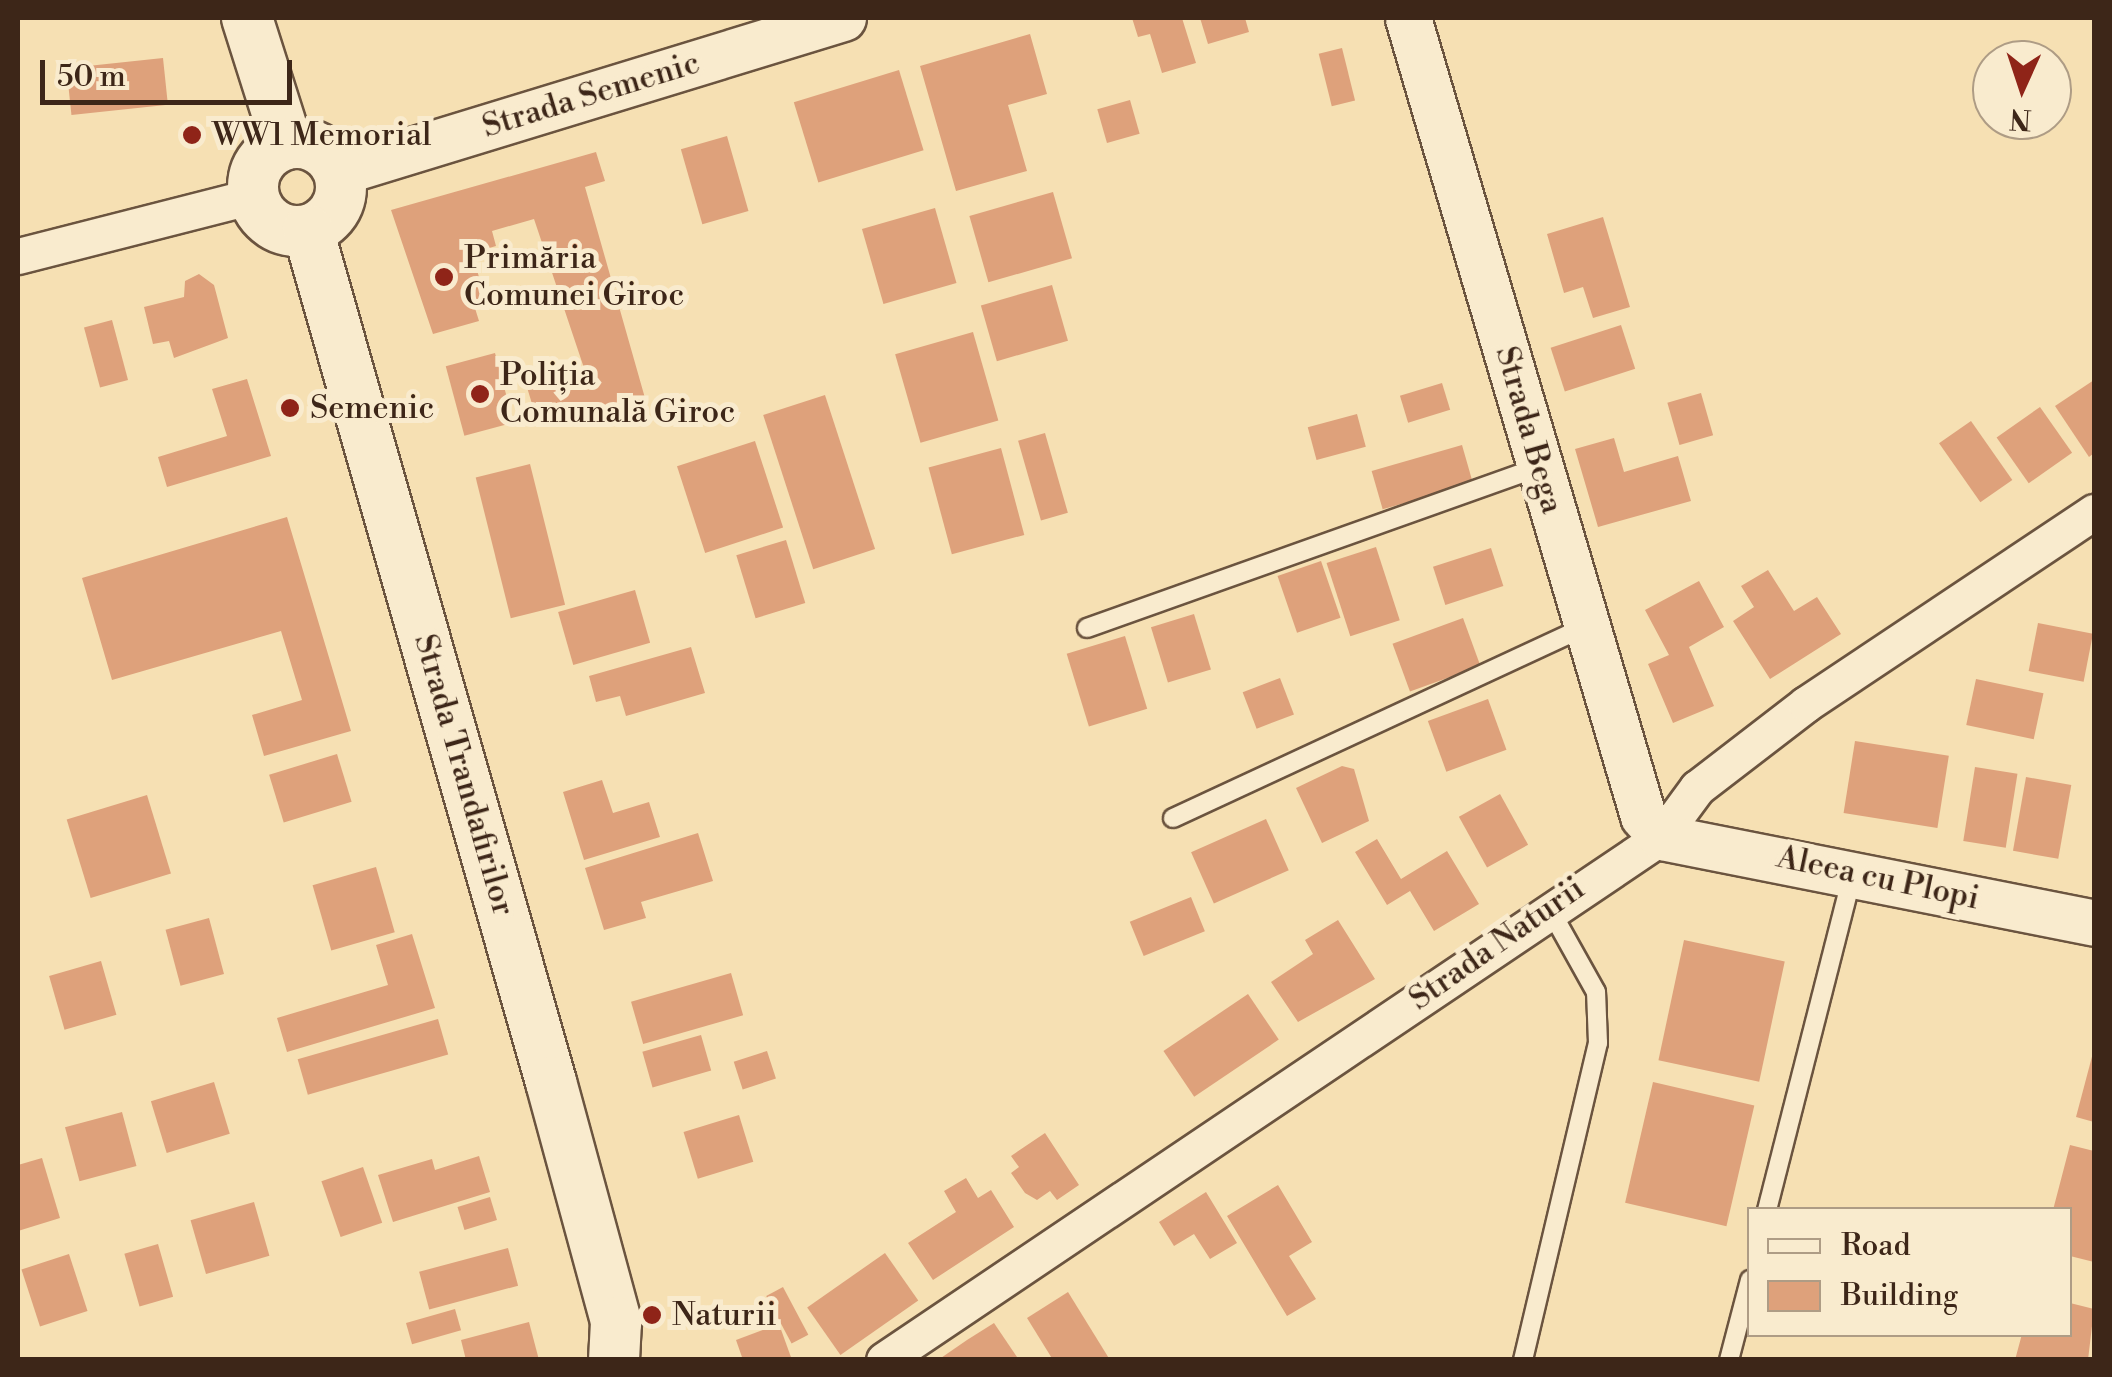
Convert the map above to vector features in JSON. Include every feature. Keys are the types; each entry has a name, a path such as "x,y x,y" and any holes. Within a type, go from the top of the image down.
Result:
{"main road":[{"path":"247,18 287,144"},
{"path":"287,144 324,152 340,172 332,214 308,230 280,228 254,196 256,169 287,144"},
{"name":"Strada Trandafirilor","path":"308,230 624,1347"}],"street":[{"name":"Strada Semenic","path":"340,172 843,18"},
{"name":"Strada Bega","path":"1408,18 1643,816 1661,837"},
{"path":"18,256 254,196"},
{"name":"Strada Naturii","path":"884,1360 1549,908 1661,837 1697,788 1806,704 2094,512"},
{"name":"Aleea cu Plopi","path":"1661,837 1853,872 2094,923"}],"lane":[{"path":"1087,628 1539,467"},
{"path":"1173,818 1586,627"},
{"path":"1769,1207 1853,872"},
{"path":"1523,1360 1598,1043 1596,992 1549,908"},
{"path":"1729,1360 1747,1291"}],"building":[{"path":"1132,18 1182,18 1196,63 1162,73 1150,34 1138,37"},
{"path":"1200,18 1245,18 1249,32 1208,44"},
{"path":"1030,34 1047,94 1008,105 1027,171 956,191 920,66"},
{"path":"1342,48 1355,100 1332,106 1319,54"},
{"path":"163,58 168,105 71,115 67,68"},
{"path":"899,70 924,150 818,182 794,102"},
{"path":"1130,100 1140,134 1107,143 1097,109"},
{"path":"727,136 748,211 702,224 681,149"},
{"path":"596,152 605,181 585,187 645,398 539,427 526,384 584,368 534,219 492,231 496,246 472,253 486,301 474,305 479,321 433,334 391,210"},
{"path":"1053,192 1072,258 988,282 969,216"},
{"path":"935,208 956,283 883,304 862,229"},
{"path":"1603,217 1630,307 1593,318 1583,287 1564,293 1547,234"},
{"path":"199,274 214,285 228,338 174,358 169,341 153,344 144,307 184,297 185,281"},
{"path":"1052,285 1068,341 997,361 981,305"},
{"path":"112,320 128,380 100,387 84,328"},
{"path":"1621,325 1635,369 1565,392 1551,348"},
{"path":"973,332 998,420 920,443 895,354"},
{"name":"Poliția Comunală Giroc","path":"495,353 514,423 464,436 446,366"},
{"path":"247,379 271,456 167,487 158,457 227,436 212,389"},
{"path":"2094,380 2094,453 2089,457 2055,406"},
{"path":"1442,383 1450,410 1408,423 1400,396"},
{"path":"1701,393 1713,435 1679,445 1667,403"},
{"path":"825,395 875,549 813,569 763,415"},
{"path":"2040,407 2072,453 2029,483 1997,437"},
{"path":"1357,414 1366,447 1317,460 1308,427"},
{"path":"1971,421 2012,480 1980,502 1939,443"},
{"path":"1045,433 1068,513 1041,521 1018,441"},
{"path":"1614,438 1624,472 1678,456 1691,501 1598,527 1575,449"},
{"path":"755,441 783,528 705,553 677,466"},
{"path":"1462,445 1473,483 1383,509 1372,471"},
{"path":"1001,448 1024,535 952,554 929,467"},
{"path":"530,464 565,605 511,618 476,478"},
{"path":"287,517 351,731 264,756 252,715 302,700 281,631 112,680 82,578"},
{"path":"786,540 805,603 756,618 736,555"},
{"path":"1376,547 1400,620 1350,636 1327,563"},
{"path":"1491,548 1503,586 1445,605 1433,567"},
{"path":"1321,561 1341,618 1297,633 1278,576"},
{"path":"1768,570 1794,611 1817,597 1841,634 1770,679 1733,621 1754,607 1741,586"},
{"path":"1699,581 1724,627 1689,647 1714,706 1673,723 1648,664 1669,655 1645,610"},
{"path":"635,590 650,643 573,665 558,612"},
{"path":"1194,614 1211,669 1168,683 1151,627"},
{"path":"1463,618 1480,666 1410,692 1393,644"},
{"path":"2038,623 2093,634 2084,682 2029,671"},
{"path":"1125,636 1147,709 1089,727 1067,654"},
{"path":"691,647 705,693 626,716 620,696 596,702 589,676"},
{"path":"1280,678 1294,714 1257,729 1243,692"},
{"path":"1976,679 2043,693 2034,739 1966,725"},
{"path":"1488,699 1506,750 1446,772 1428,721"},
{"path":"1855,741 1949,756 1937,828 1844,813"},
{"path":"337,754 352,802 284,823 269,775"},
{"path":"1342,766 1354,769 1369,821 1322,843 1296,788"},
{"path":"1975,767 2017,774 2006,848 1963,841"},
{"path":"2026,777 2071,785 2058,859 2013,851"},
{"path":"602,780 613,813 649,802 660,837 584,860 563,792"},
{"path":"1500,794 1528,845 1487,868 1459,817"},
{"path":"147,795 171,873 91,898 67,820"},
{"path":"1266,819 1289,870 1214,904 1191,852"},
{"path":"698,833 713,881 641,902 646,918 604,930 585,868"},
{"path":"1377,839 1401,879 1447,851 1479,904 1434,931 1410,891 1387,905 1355,852"},
{"path":"376,867 395,932 331,951 313,885"},
{"path":"1191,897 1205,931 1144,956 1130,922"},
{"path":"209,918 224,974 181,986 166,930"},
{"path":"1338,920 1375,979 1298,1022 1271,982 1313,954 1305,940"},
{"path":"412,934 435,1008 287,1052 277,1018 388,985 376,945"},
{"path":"1684,940 1785,961 1759,1082 1658,1060"},
{"path":"101,961 116,1015 65,1030 49,976"},
{"path":"731,973 743,1015 643,1044 631,1002"},
{"path":"1248,994 1279,1040 1194,1097 1163,1051"},
{"path":"438,1019 448,1055 308,1095 298,1059"},
{"path":"701,1035 711,1071 653,1087 642,1052"},
{"path":"2094,1049 2094,1122 2076,1117"},
{"path":"767,1051 776,1079 743,1089 734,1062"},
{"path":"214,1082 230,1134 167,1153 151,1101"},
{"path":"1653,1082 1754,1105 1726,1226 1625,1203"},
{"path":"122,1112 136,1166 80,1181 65,1127"},
{"path":"739,1115 753,1162 698,1179 684,1132"},
{"path":"1045,1133 1079,1185 1057,1200 1050,1191 1037,1200 1025,1193 1011,1173 1019,1167 1011,1156"},
{"path":"2070,1145 2094,1151 2094,1262 2072,1256 2072,1207 2054,1207"},
{"path":"479,1156 490,1192 393,1222 378,1175 432,1159 435,1170"},
{"path":"42,1158 60,1218 18,1231 18,1165"},
{"path":"363,1167 382,1223 341,1237 321,1181"},
{"path":"966,1178 978,1198 991,1190 1014,1227 933,1280 908,1243 956,1212 944,1191"},
{"path":"1278,1185 1312,1242 1289,1256 1316,1299 1287,1316 1227,1216"},
{"path":"1206,1192 1237,1243 1210,1259 1194,1234 1174,1246 1159,1222"},
{"path":"490,1197 497,1220 465,1230 457,1207"},
{"path":"254,1202 269,1256 206,1274 191,1220"},
{"path":"158,1244 173,1297 140,1307 124,1254"},
{"path":"508,1248 518,1286 429,1309 419,1272"},
{"path":"885,1253 918,1301 840,1355 807,1307"},
{"path":"69,1254 88,1311 40,1327 21,1269"},
{"path":"783,1287 808,1335 792,1344 766,1296"},
{"path":"1068,1292 1110,1360 1053,1360 1027,1318"},
{"path":"2072,1304 2094,1309 2088,1360 2015,1360 2021,1337 2072,1337"},
{"path":"455,1309 461,1330 412,1344 406,1323"},
{"path":"529,1322 539,1360 466,1360 461,1340"},
{"path":"994,1323 1019,1360 938,1360 967,1340"},
{"path":"779,1324 792,1360 743,1360 736,1340"}],"place":[{"name":"WW1 Memorial","path":"192,135"},
{"name":"Primăria Comunei Giroc","path":"444,277"},
{"name":"Poliția Comunală Giroc","path":"480,394"},
{"name":"Semenic","path":"290,408"},
{"name":"Naturii","path":"652,1315"}]}
